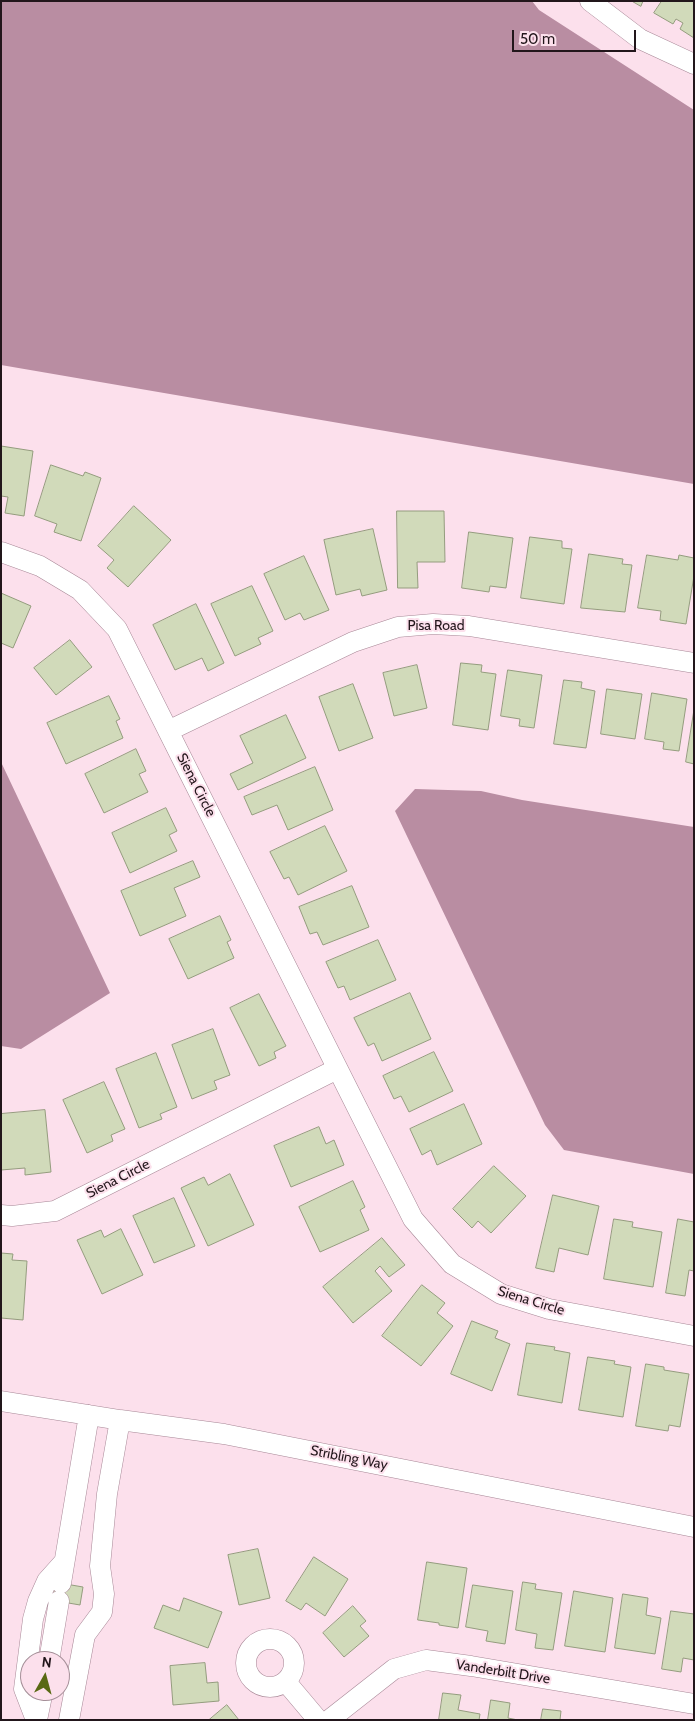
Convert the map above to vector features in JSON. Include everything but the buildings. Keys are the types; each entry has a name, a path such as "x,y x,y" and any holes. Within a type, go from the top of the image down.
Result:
{"street":[{"path":"590,1 640,39 694,64"},
{"name":"Siena Circle","path":"1,552 40,566 80,590 117,629 413,1220 452,1264 501,1294 549,1308 694,1336"},
{"name":"Pisa Road","path":"168,731 353,642 398,626 433,624 469,626 694,663"},
{"name":"Siena Circle","path":"1,1215 12,1216 55,1211 337,1068"},
{"name":"Stribling Way","path":"1,1402 224,1434 694,1527"},
{"path":"51,1651 89,1415"},
{"path":"69,1720 85,1635 102,1612 104,1594 100,1566 107,1494 120,1420"},
{"path":"37,1720 24,1689 33,1619 38,1601 47,1581 64,1562"},
{"path":"33,1619 90,1629"},
{"name":"Vanderbilt Drive","path":"328,1720 394,1669 426,1660 694,1704"},
{"path":"286,1682 318,1720"},
{"path":"37,1720 41,1701"}],"shaded area":[{"path":"1,1 532,1 539,10 694,110 694,484 1,365"},
{"path":"1,762 110,993 21,1049 1,1046"},
{"path":"415,789 481,791 522,800 694,827 694,1174 564,1150 545,1125 395,811"}]}
